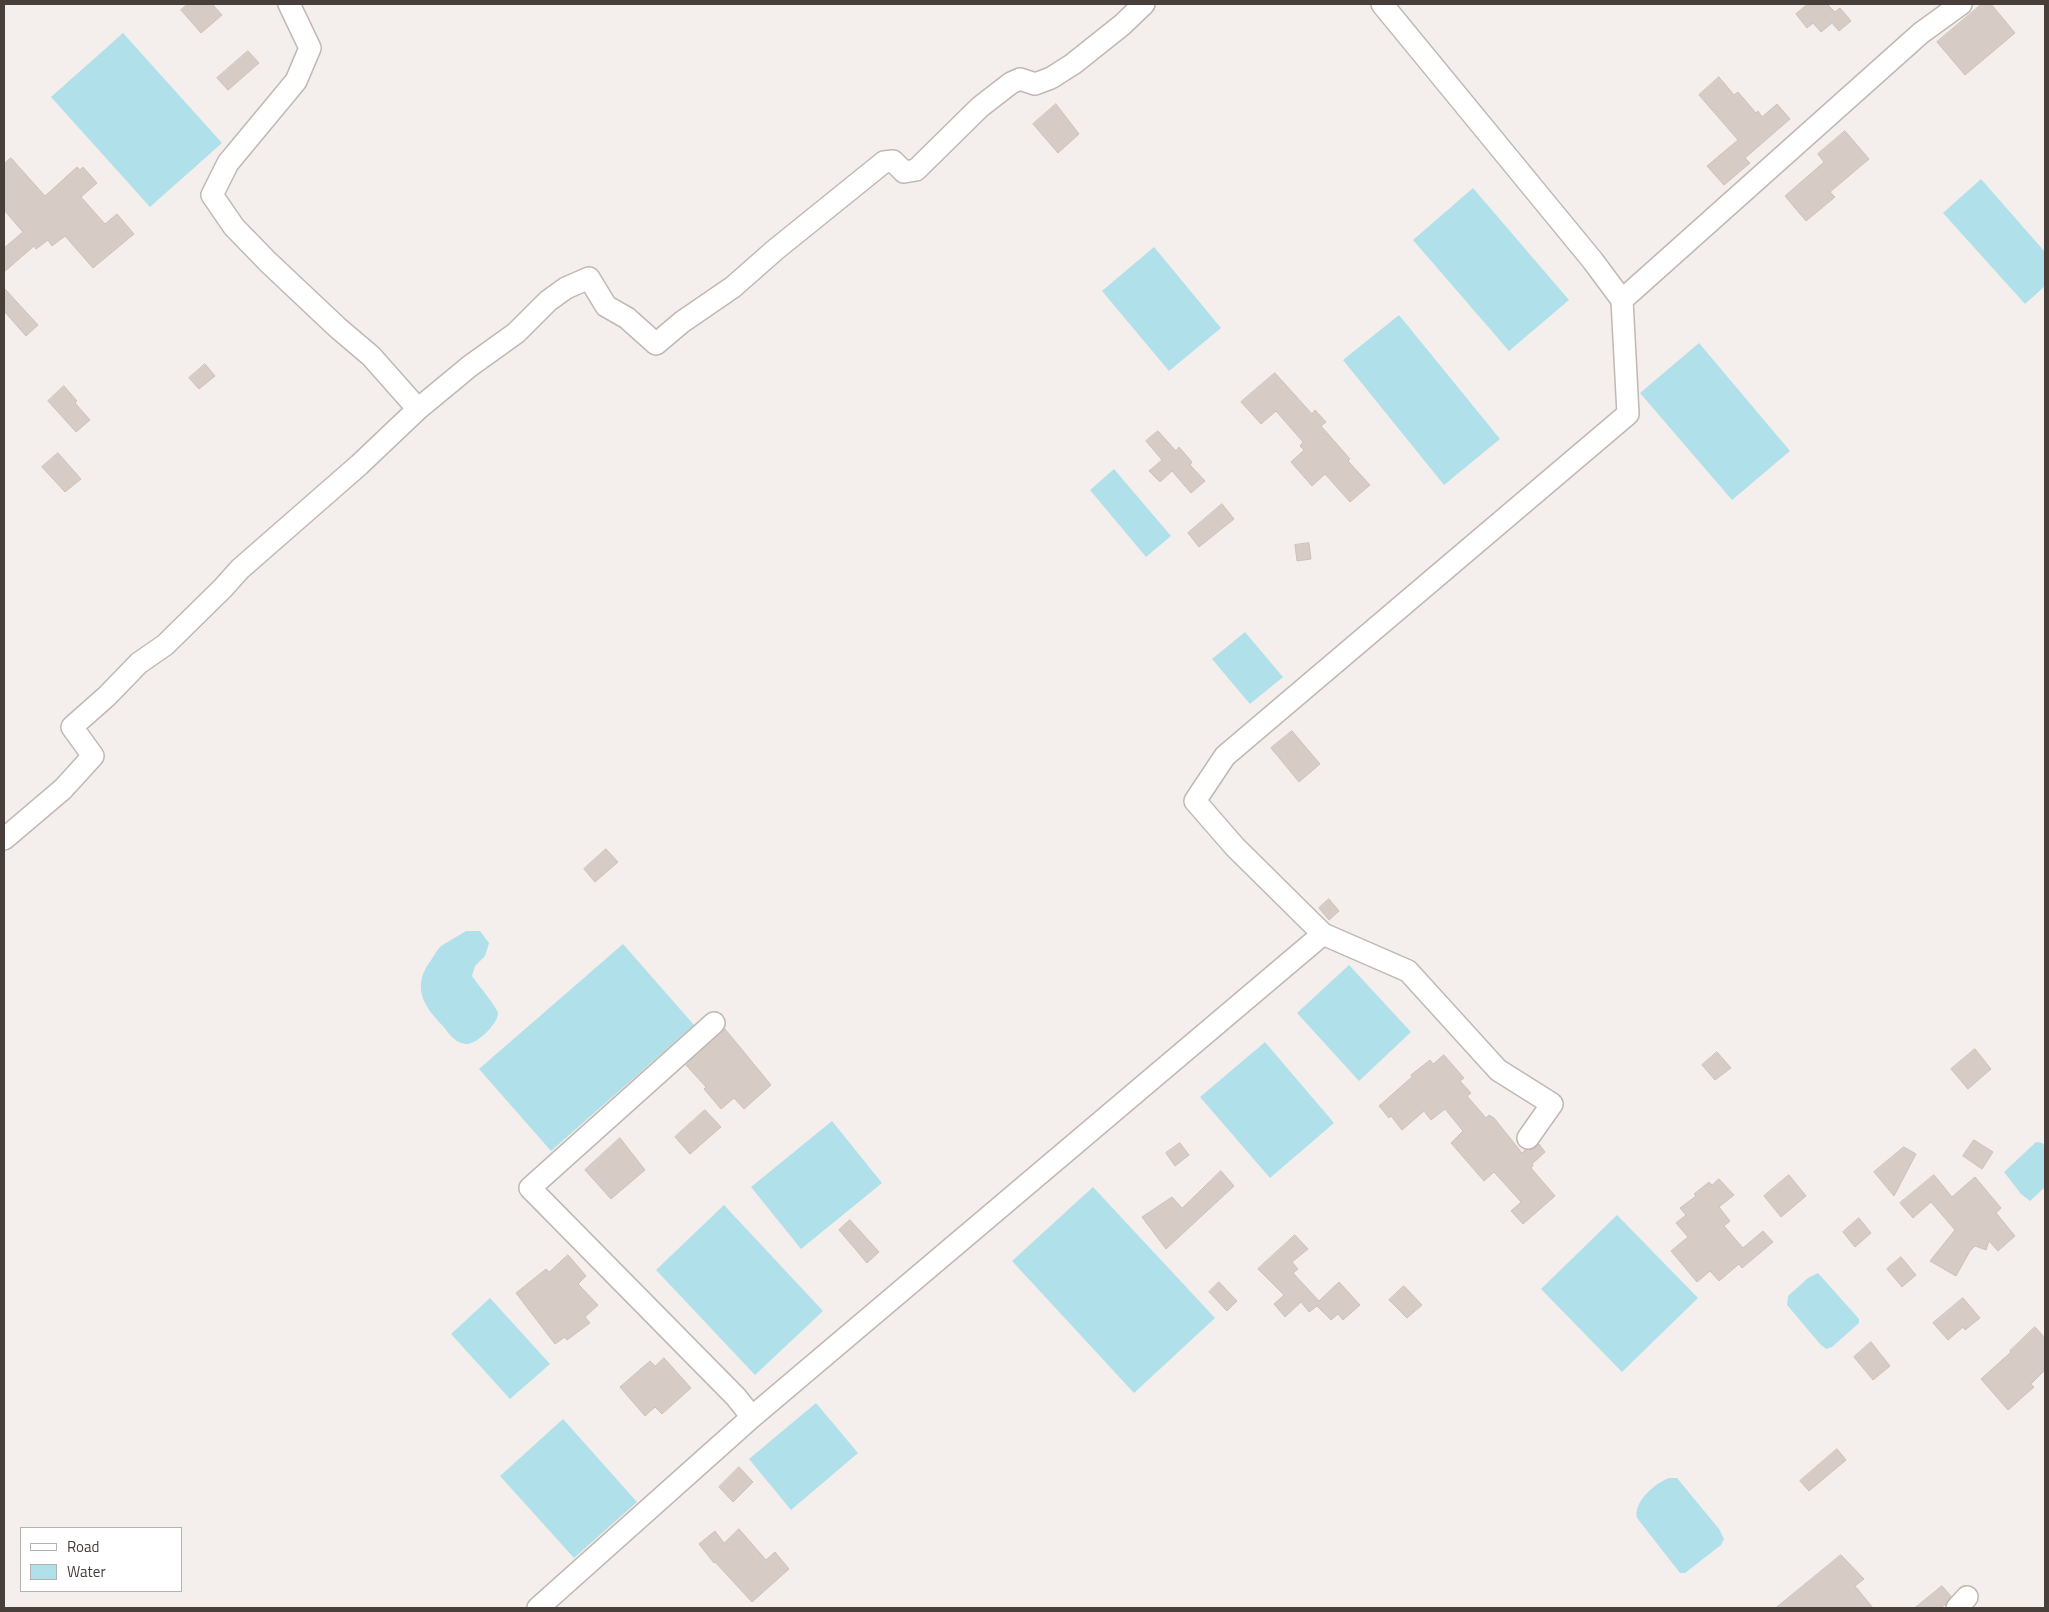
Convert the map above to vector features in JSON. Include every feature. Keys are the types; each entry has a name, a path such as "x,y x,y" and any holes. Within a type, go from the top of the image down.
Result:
{"street":[{"path":"289,4 310,48 296,81 228,163 212,195 234,227 338,328 371,356 418,409"},
{"path":"4,839 64,789 93,756 72,727 107,696 139,663 172,638 240,569 418,409 470,366 516,333 548,301 566,288 589,278 606,306 627,318 656,344 682,322 733,287 774,250 884,162 892,161 904,172 916,170 980,107 1011,83 1020,79 1035,84 1051,78 1073,64 1122,25 1144,4"},
{"path":"1382,4 1587,254 1622,300 1628,414 1224,756 1195,801 1235,847 1323,934 1408,970 1498,1070 1552,1104 1528,1138"},
{"path":"1622,300 1921,33 1961,4"},
{"path":"538,1608 752,1417 1323,934"},
{"path":"714,1023 530,1188 736,1397 752,1417"}],"water":[{"path":"123,33 222,143 150,207 51,97"},
{"path":"1981,179 2045,252 2045,286 2025,304 1943,213"},
{"path":"1473,188 1569,300 1509,351 1413,240"},
{"path":"1154,247 1221,328 1169,371 1102,291"},
{"path":"1399,315 1500,439 1444,485 1343,360"},
{"path":"1699,343 1790,451 1732,500 1640,393"},
{"path":"1114,469 1171,536 1146,557 1090,490"},
{"path":"1245,632 1283,677 1250,704 1212,659"},
{"path":"466,931 480,931 489,943 485,956 475,966 472,976 498,1013 495,1022 486,1033 476,1041 463,1044 453,1038 430,1012 422,997 421,981 429,963 440,947"},
{"path":"623,944 694,1025 551,1151 479,1069"},
{"path":"1349,965 1411,1032 1359,1081 1297,1013"},
{"path":"1265,1042 1334,1123 1270,1178 1200,1097"},
{"path":"832,1121 882,1183 801,1249 751,1187"},
{"path":"2036,1142 2042,1143 2045,1146 2045,1187 2030,1201 2021,1194 2004,1172"},
{"path":"1093,1187 1215,1318 1134,1393 1012,1261"},
{"path":"724,1205 823,1311 755,1375 656,1270"},
{"path":"1617,1215 1698,1298 1622,1372 1541,1289"},
{"path":"1818,1273 1859,1319 1859,1323 1832,1347 1826,1349 1787,1305 1788,1296 1808,1278"},
{"path":"490,1298 550,1364 510,1399 451,1334"},
{"path":"816,1403 858,1453 791,1510 749,1459"},
{"path":"563,1419 637,1502 574,1558 500,1476"},
{"path":"1677,1478 1719,1529 1724,1539 1721,1545 1685,1573 1680,1573 1637,1518 1638,1506 1646,1494 1663,1480"}],"building":[{"path":"188,4 212,4 222,15 201,33 181,10"},
{"path":"1808,4 1827,4 1835,12 1840,8 1851,21 1839,31 1832,23 1821,32 1813,23 1807,28 1796,14"},
{"path":"1982,4 1991,4 2015,33 1965,75 1937,42"},
{"path":"248,51 259,63 228,90 217,78"},
{"path":"1719,77 1734,95 1738,92 1756,113 1758,111 1762,117 1777,104 1790,119 1745,158 1750,163 1724,185 1707,166 1738,140 1699,95"},
{"path":"1056,104 1079,134 1058,153 1033,124"},
{"path":"1845,131 1869,159 1830,192 1835,197 1806,221 1785,196 1824,162 1818,154"},
{"path":"11,158 45,196 77,167 80,170 83,167 97,183 81,197 105,224 117,214 134,234 93,268 65,236 52,246 48,240 36,249 34,246 4,272 4,248 23,232 4,210 4,164"},
{"path":"4,288 38,325 26,336 4,311"},
{"path":"205,364 215,376 199,389 189,378"},
{"path":"1275,373 1312,414 1315,410 1326,422 1321,426 1350,459 1348,461 1370,485 1350,502 1325,474 1312,486 1291,462 1304,450 1300,446 1303,442 1276,411 1261,424 1241,402"},
{"path":"64,386 77,401 75,403 90,420 76,432 48,401"},
{"path":"1158,431 1176,451 1179,447 1192,462 1190,465 1205,481 1191,493 1172,471 1160,482 1149,471 1162,460 1146,441"},
{"path":"58,453 81,479 65,492 42,467"},
{"path":"1222,504 1234,519 1199,547 1188,533"},
{"path":"1309,543 1311,559 1297,561 1295,545"},
{"path":"1292,731 1320,764 1299,782 1271,748"},
{"path":"606,849 618,862 595,882 584,869"},
{"path":"1329,899 1339,911 1329,920 1319,908"},
{"path":"725,1029 771,1085 744,1109 734,1098 721,1109 704,1089 706,1087 686,1065"},
{"path":"1975,1049 1991,1069 1968,1089 1951,1069"},
{"path":"1717,1052 1731,1068 1715,1080 1702,1065"},
{"path":"1444,1055 1464,1078 1460,1081 1471,1093 1467,1096 1486,1118 1489,1115 1494,1118 1522,1153 1525,1150 1534,1149 1539,1144 1545,1152 1532,1164 1531,1168 1555,1196 1523,1224 1511,1211 1521,1202 1494,1172 1484,1181 1451,1143 1463,1131 1445,1109 1431,1120 1424,1111 1402,1130 1391,1116 1389,1118 1379,1106 1412,1077 1411,1075 1430,1060 1433,1064"},
{"path":"705,1110 721,1127 690,1154 675,1137"},
{"path":"620,1138 645,1170 611,1199 585,1170"},
{"path":"1974,1140 1993,1152 1982,1169 1963,1156"},
{"path":"1180,1143 1189,1155 1175,1166 1166,1153"},
{"path":"1904,1147 1916,1154 1894,1196 1874,1172"},
{"path":"1221,1171 1234,1186 1166,1249 1142,1217 1172,1197 1182,1208"},
{"path":"1789,1175 1806,1196 1781,1217 1764,1196"},
{"path":"1934,1175 1952,1197 1975,1177 2001,1208 1996,1213 2015,1236 1998,1251 1989,1241 1986,1250 1975,1246 1970,1251 1956,1276 1930,1261 1955,1230 1931,1202 1913,1218 1900,1203"},
{"path":"1719,1179 1734,1195 1719,1207 1730,1221 1724,1226 1743,1248 1763,1231 1773,1242 1742,1268 1739,1264 1719,1281 1710,1271 1697,1282 1671,1251 1688,1237 1676,1223 1686,1215 1680,1208 1696,1196 1694,1194 1709,1182 1712,1185"},
{"path":"1859,1218 1871,1233 1855,1247 1843,1232"},
{"path":"850,1220 879,1252 867,1263 839,1230"},
{"path":"1295,1235 1308,1249 1292,1262 1298,1269 1293,1273 1319,1301 1339,1282 1360,1305 1343,1320 1338,1314 1331,1320 1317,1306 1309,1312 1301,1302 1285,1317 1274,1304 1284,1295 1258,1269"},
{"path":"568,1255 586,1276 578,1284 598,1305 585,1317 590,1323 567,1340 565,1337 555,1344 516,1293 546,1269 549,1272"},
{"path":"1901,1257 1916,1275 1902,1287 1887,1269"},
{"path":"1219,1282 1237,1301 1227,1311 1209,1292"},
{"path":"1404,1286 1422,1305 1407,1318 1389,1300"},
{"path":"1963,1298 1980,1318 1965,1330 1963,1327 1948,1340 1933,1323"},
{"path":"2035,1327 2045,1338 2045,1370 2031,1384 2034,1387 2008,1410 1981,1379"},
{"path":"1871,1342 1890,1366 1873,1380 1854,1357"},
{"path":"664,1358 691,1388 662,1414 655,1407 645,1416 620,1387 650,1361 655,1366"},
{"path":"1837,1449 1846,1460 1809,1491 1800,1481"},
{"path":"739,1467 753,1482 733,1502 719,1487"},
{"path":"739,1529 766,1560 775,1552 789,1569 752,1602 714,1563 699,1544 715,1531 724,1543"},
{"path":"1841,1555 1864,1579 1855,1586 1873,1608 1776,1608"},
{"path":"1942,1586 1951,1596 1946,1604 1940,1608 1915,1608"}]}
